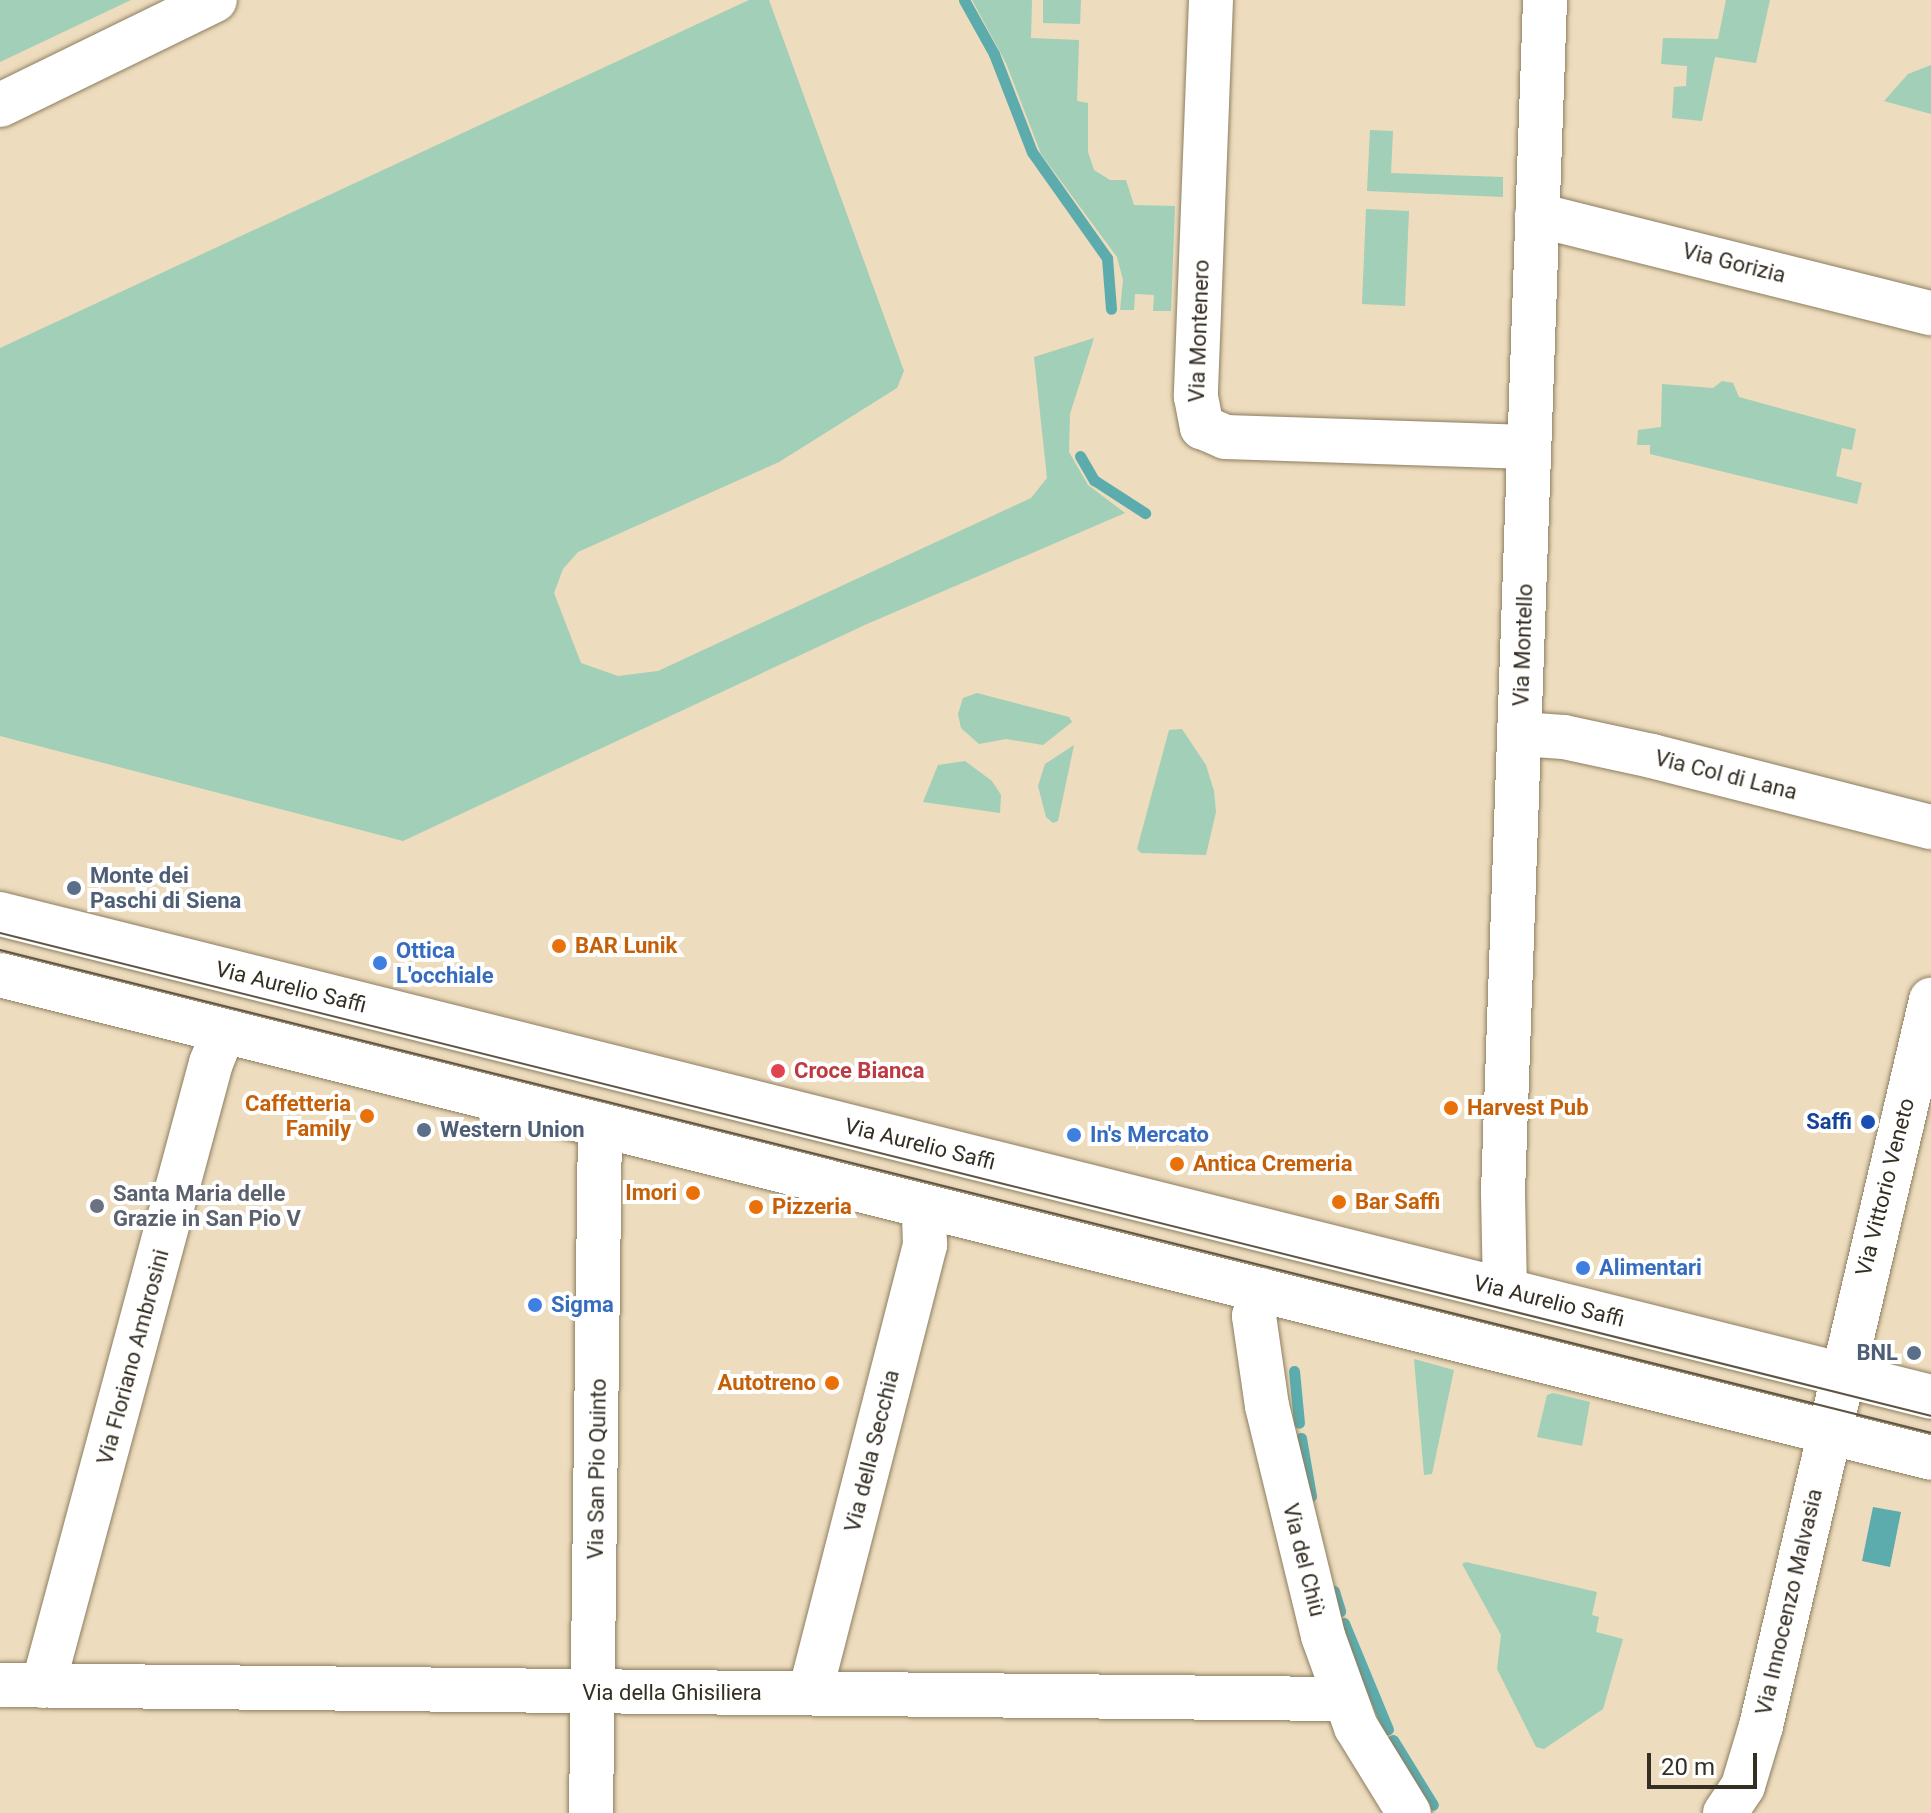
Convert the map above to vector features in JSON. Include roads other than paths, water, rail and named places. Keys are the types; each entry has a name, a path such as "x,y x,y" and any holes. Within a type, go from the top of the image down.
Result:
{"street":[{"path":"0,105 215,0"},
{"name":"Via Montenero","path":"1211,0 1196,397 1202,427 1225,437 1529,447"},
{"name":"Via Montello","path":"1505,1290 1503,1192 1545,0"},
{"name":"Via Gorizia","path":"1537,215 1931,313"},
{"name":"Via Col di Lana","path":"1520,734 1564,737 1652,756 1931,827"},
{"name":"Via Aurelio Saffi","path":"0,914 1931,1397"},
{"path":"0,975 1931,1458"},
{"name":"Via Vittorio Veneto","path":"1840,1374 1931,1000"},
{"name":"Via Floriano Ambrosini","path":"43,1686 211,1063 220,1041 231,1033"},
{"name":"Via San Pio Quinto","path":"591,1813 600,1125"},
{"name":"Via della Secchia","path":"810,1693 925,1245 924,1208"},
{"name":"Via del Chiù","path":"1261,1290 1254,1316 1273,1440 1344,1699 1409,1813"},
{"path":"1828,1432 1840,1374"},
{"name":"Via Innocenzo Malvasia","path":"1725,1813 1750,1767 1828,1432"},
{"name":"Via della Ghisiliera","path":"0,1685 1344,1699"}],"water":[{"path":"1873,1507 1901,1512 1890,1567 1862,1561"}],"waterway":[{"path":"964,0 994,54 1032,152 1107,258 1111,309"},
{"path":"1080,456 1094,480 1145,513"},
{"path":"1294,1371 1299,1423"},
{"path":"1301,1438 1311,1496"},
{"path":"1334,1591 1340,1611"},
{"path":"1344,1623 1388,1729"},
{"path":"1393,1740 1433,1805"}],"tram line":[{"path":"0,933 1931,1416"},
{"path":"0,950 1931,1433"}],"place":[{"name":"Monte dei Paschi di Siena","path":"74,888"},
{"name":"BAR Lunik","path":"559,946"},
{"name":"Ottica L'occhiale","path":"380,963"},
{"name":"Croce Bianca","path":"778,1071"},
{"name":"Harvest Pub","path":"1451,1108"},
{"name":"Caffetteria Family","path":"367,1116"},
{"name":"Saffi","path":"1868,1122"},
{"name":"Western Union","path":"424,1130"},
{"name":"In's Mercato","path":"1074,1135"},
{"name":"Antica Cremeria","path":"1177,1164"},
{"name":"Imori","path":"693,1193"},
{"name":"Bar Saffi","path":"1339,1202"},
{"name":"Santa Maria delle Grazie in San Pio V","path":"97,1206"},
{"name":"Pizzeria","path":"756,1207"},
{"name":"Alimentari","path":"1583,1268"},
{"name":"Sigma","path":"535,1305"},
{"name":"BNL","path":"1914,1353"},
{"name":"Autotreno","path":"832,1383"}]}
